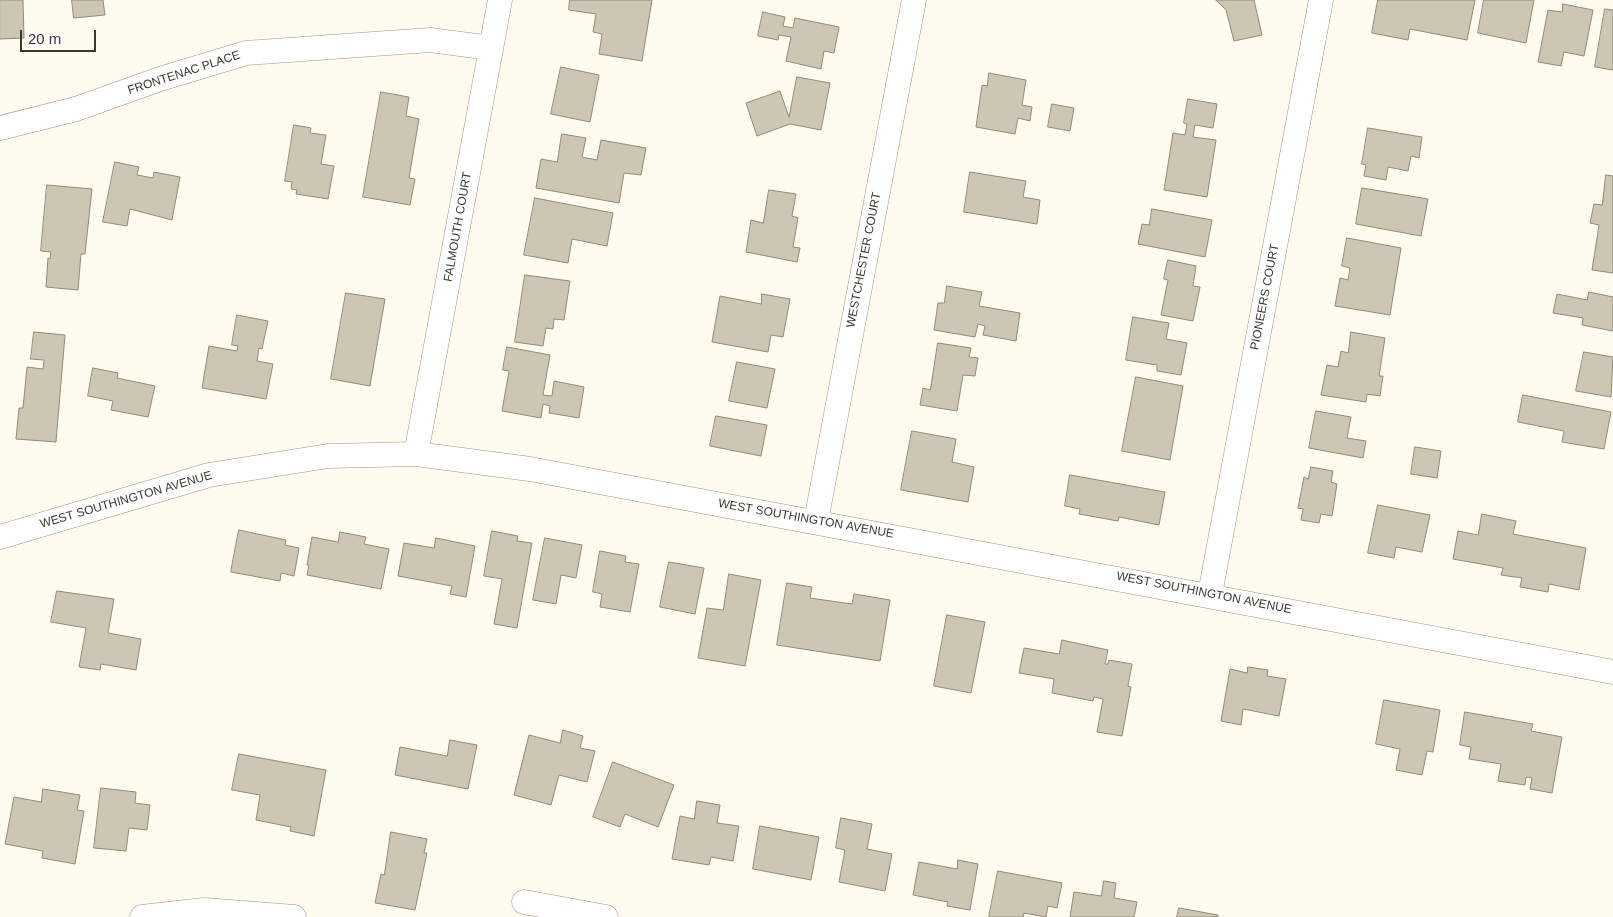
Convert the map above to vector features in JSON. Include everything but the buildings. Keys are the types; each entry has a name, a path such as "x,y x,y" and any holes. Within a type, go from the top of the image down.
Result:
{"street":[{"name":"FALMOUTH COURT","path":"416,454 500,0"},
{"name":"WESTCHESTER COURT","path":"816,521 914,0"},
{"name":"PIONEERS COURT","path":"1210,594 1321,0"},
{"name":"FRONTENAC PLACE","path":"0,128 76,109 160,79 246,53 430,40 492,48"},
{"name":"WEST SOUTHINGTON AVENUE","path":"0,537 209,474 328,456 416,454 530,469 816,521 1210,594 1613,672"},
{"path":"524,902 606,917"},
{"path":"142,917 204,910 294,917"}]}
